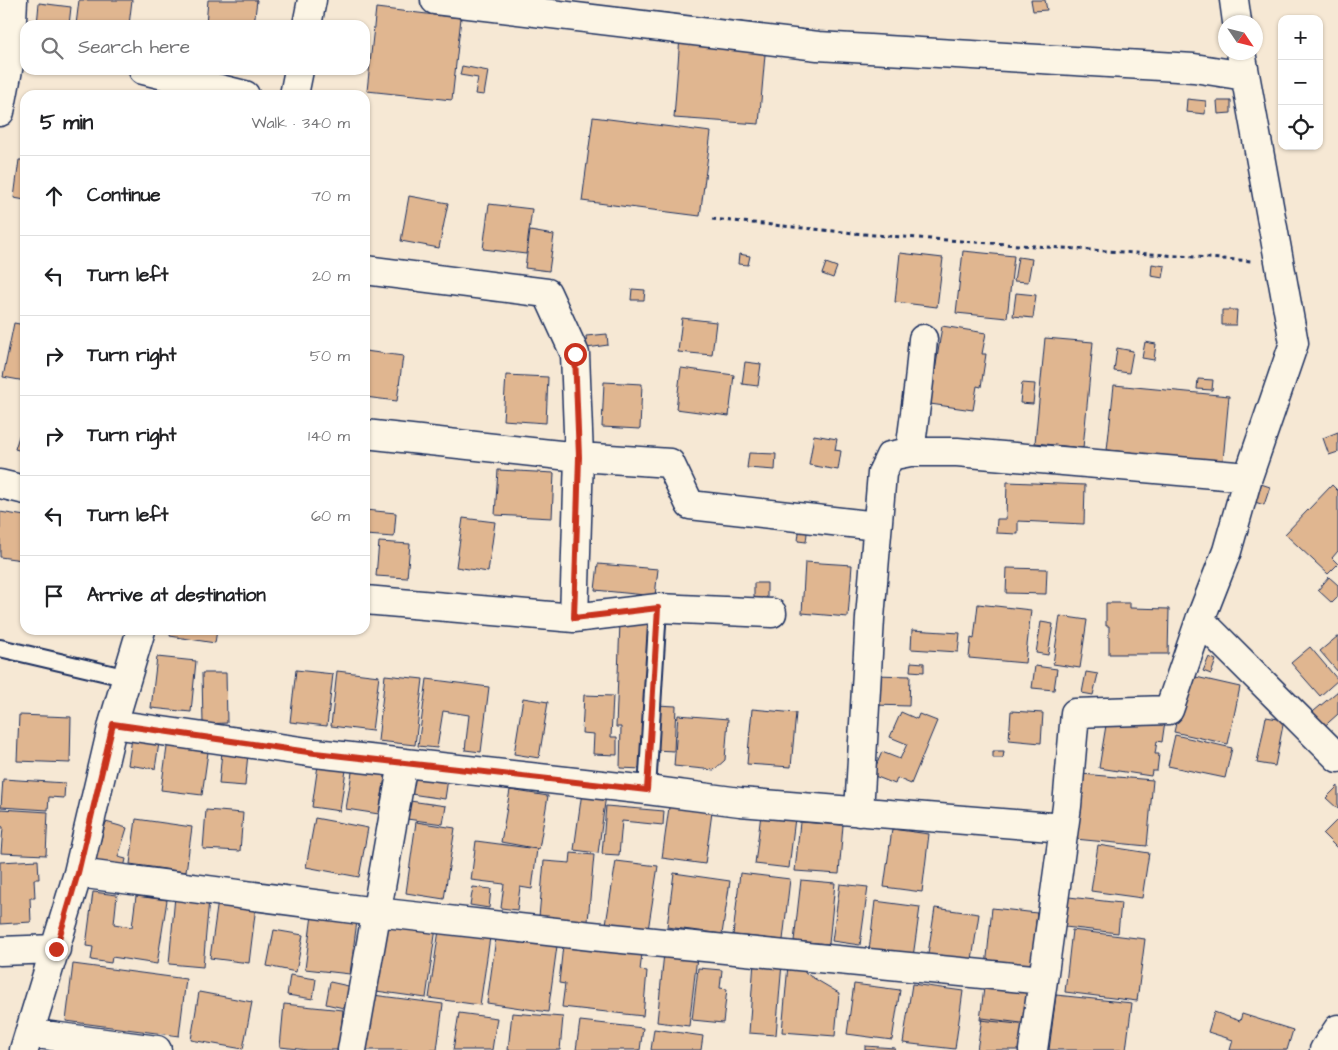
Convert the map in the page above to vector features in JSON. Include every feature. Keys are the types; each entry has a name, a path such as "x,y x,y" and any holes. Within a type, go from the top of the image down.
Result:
{"street":[{"path":"0,112 18,60 12,0"},
{"path":"308,20 312,0"},
{"path":"435,0 818,46 1194,68 1243,64 1294,343 1248,477 1227,551 1200,620 1169,710 1075,713 1064,828 1033,1050"},
{"path":"1234,0 1236,15"},
{"path":"163,75 225,90"},
{"path":"295,90 298,75"},
{"path":"370,271 547,293 575,354 579,457 574,618"},
{"path":"910,452 923,339"},
{"path":"370,435 579,457 670,464 690,505 877,526"},
{"path":"859,812 869,628 877,526 882,474 890,456 910,452 957,452 1248,477"},
{"path":"0,484 20,489"},
{"path":"370,600 574,618 658,608 772,613"},
{"path":"1200,620 1338,758"},
{"path":"140,635 113,724 78,873 26,1042 157,1050"},
{"path":"113,724 315,753 740,802 1064,828"},
{"path":"352,1050 403,763"},
{"path":"78,873 376,912 592,936 1043,980"},
{"path":"0,951 56,949"},
{"path":"1324,1050 1338,1029"}],"lane":[{"path":"647,790 658,608"},
{"path":"0,648 128,678"}],"path":[{"path":"712,219 874,234 1280,263"}],"building":[{"path":"79,0 132,0 130,20 77,20"},
{"path":"208,0 257,0 255,20 206,20"},
{"path":"1031,0 1045,0 1047,10 1033,11"},
{"path":"39,3 71,7 70,20 37,20"},
{"path":"376,8 461,18 452,100 370,91 367,90"},
{"path":"680,37 766,43 759,124 674,118"},
{"path":"462,66 488,71 484,95 475,94 478,78 460,75"},
{"path":"1187,99 1206,101 1205,114 1186,112"},
{"path":"1217,101 1231,101 1231,113 1218,114"},
{"path":"593,117 711,132 700,216 582,201"},
{"path":"19,160 20,160 20,199 14,198"},
{"path":"409,196 448,203 439,248 401,241"},
{"path":"489,204 532,209 526,254 483,249"},
{"path":"530,231 554,235 549,271 525,268"},
{"path":"963,251 1014,256 1007,318 956,313"},
{"path":"900,253 943,258 937,307 895,302"},
{"path":"739,254 750,256 748,265 738,264"},
{"path":"1018,257 1032,259 1028,282 1014,281"},
{"path":"826,263 837,267 833,278 822,274"},
{"path":"1152,264 1165,266 1163,278 1151,276"},
{"path":"632,289 645,290 644,300 631,300"},
{"path":"1016,293 1036,295 1033,318 1013,316"},
{"path":"1222,310 1237,310 1236,325 1222,325"},
{"path":"682,318 716,322 712,355 678,352"},
{"path":"14,323 20,324 20,380 3,377"},
{"path":"942,326 986,333 982,354 986,354 981,387 977,386 973,410 930,404"},
{"path":"607,334 608,345 587,348 586,336"},
{"path":"1045,338 1093,342 1083,448 1035,443"},
{"path":"1145,342 1156,344 1154,360 1142,358"},
{"path":"1117,348 1133,351 1129,373 1114,371"},
{"path":"370,352 403,356 397,401 370,398"},
{"path":"745,362 761,364 758,386 742,384"},
{"path":"681,368 734,375 729,416 676,409"},
{"path":"506,375 548,377 546,423 503,420"},
{"path":"1198,379 1213,380 1212,390 1197,389"},
{"path":"604,382 642,384 640,429 602,427"},
{"path":"1022,383 1035,384 1033,404 1020,403"},
{"path":"1114,385 1229,396 1223,461 1107,450"},
{"path":"1338,432 1338,452 1329,455 1323,438"},
{"path":"20,433 20,450 15,449"},
{"path":"814,435 837,439 835,450 841,451 838,470 809,465"},
{"path":"749,453 776,454 775,470 747,468"},
{"path":"498,470 554,473 552,518 495,515"},
{"path":"1007,482 1085,485 1084,524 1018,521 1018,534 996,533 997,519 1006,519"},
{"path":"1255,482 1270,487 1264,505 1249,500"},
{"path":"1332,485 1338,491 1338,551 1332,558 1338,564 1328,574 1285,534"},
{"path":"370,510 396,513 394,537 370,535"},
{"path":"0,512 20,515 20,560 0,557"},
{"path":"463,518 495,522 488,572 456,567"},
{"path":"800,524 808,525 806,542 798,541"},
{"path":"379,542 410,544 407,578 376,576"},
{"path":"805,562 852,565 848,617 802,613"},
{"path":"598,564 658,569 655,596 595,590"},
{"path":"1007,568 1047,569 1046,594 1006,593"},
{"path":"1329,577 1338,585 1338,597 1332,603 1318,590"},
{"path":"754,583 767,583 767,605 754,605"},
{"path":"1106,603 1130,603 1130,608 1169,609 1168,654 1109,654 1109,626 1106,626"},
{"path":"978,604 1031,610 1025,663 969,658 971,638 974,639"},
{"path":"1060,616 1087,620 1080,668 1053,664"},
{"path":"620,622 648,623 642,769 620,768 621,727 616,727"},
{"path":"1041,622 1053,624 1048,655 1036,653"},
{"path":"912,630 960,633 958,652 911,649"},
{"path":"170,635 216,635 215,643"},
{"path":"1338,636 1338,672 1320,651"},
{"path":"1310,647 1338,680 1320,696 1291,663"},
{"path":"157,657 196,661 191,712 151,708"},
{"path":"1209,657 1216,660 1211,674 1203,671"},
{"path":"911,662 924,663 924,672 910,671"},
{"path":"1035,666 1057,669 1054,690 1032,688"},
{"path":"296,670 333,674 327,726 290,722"},
{"path":"337,671 379,676 372,731 331,726"},
{"path":"1086,672 1098,674 1093,695 1082,693"},
{"path":"202,673 226,673 227,723 203,724"},
{"path":"385,675 423,679 415,745 378,741"},
{"path":"875,675 910,676 909,706 874,705"},
{"path":"1187,675 1240,687 1228,744 1174,732"},
{"path":"427,679 489,687 481,752 465,750 469,715 443,711 437,748 418,746"},
{"path":"1338,691 1338,714 1320,730 1308,716"},
{"path":"584,695 613,696 611,737 617,737 617,755 593,754 594,734 582,733"},
{"path":"523,698 548,702 539,758 514,754"},
{"path":"656,705 676,706 674,751 654,750"},
{"path":"752,709 796,713 791,767 747,764"},
{"path":"1011,711 1043,713 1041,743 1009,740"},
{"path":"901,712 917,719 919,714 937,721 911,784 897,778 895,784 872,775 882,752 900,759 907,744 890,737"},
{"path":"1108,713 1165,721 1162,742 1157,741 1155,754 1159,754 1157,771 1152,771 1151,776 1099,768"},
{"path":"19,715 71,717 70,763 17,761"},
{"path":"678,715 728,719 725,760 714,770 674,766"},
{"path":"1266,717 1284,720 1275,766 1257,763"},
{"path":"1175,735 1232,748 1225,778 1168,766"},
{"path":"132,738 159,743 155,769 128,765"},
{"path":"168,740 209,745 202,795 161,790"},
{"path":"222,751 248,753 245,786 219,784"},
{"path":"993,751 1004,751 1003,758 993,758"},
{"path":"319,758 347,763 340,811 312,807"},
{"path":"354,760 387,765 379,814 346,809"},
{"path":"408,766 449,772 445,799 404,793"},
{"path":"1081,774 1153,780 1147,846 1075,839"},
{"path":"3,779 65,783 64,798 49,797 48,810 1,807"},
{"path":"1338,786 1338,809 1326,798"},
{"path":"510,790 548,796 539,849 501,842"},
{"path":"582,792 606,795 598,853 574,850"},
{"path":"670,800 713,805 705,864 662,858"},
{"path":"410,801 446,806 443,824 407,819"},
{"path":"606,806 664,811 663,825 622,821 619,855 602,854"},
{"path":"0,809 48,812 46,855 1,853 3,827 0,826"},
{"path":"206,810 243,813 240,851 203,849"},
{"path":"761,814 795,818 789,868 755,864"},
{"path":"315,818 368,828 359,877 306,867"},
{"path":"136,819 192,827 186,872 130,864"},
{"path":"1338,819 1338,849 1323,834"},
{"path":"106,822 127,828 118,857 126,859 123,872 94,864"},
{"path":"416,822 455,828 444,899 406,893"},
{"path":"800,822 843,825 839,874 795,871"},
{"path":"892,829 929,834 922,892 884,887"},
{"path":"476,841 537,849 532,889 520,887 517,910 501,908 504,884 471,880"},
{"path":"1098,845 1149,853 1142,898 1091,891"},
{"path":"571,853 594,855 588,921 539,917 544,861 570,863"},
{"path":"38,860 39,879 34,879 35,898 30,898 31,922 0,924 0,862"},
{"path":"616,861 658,866 648,930 606,924"},
{"path":"674,873 730,881 722,934 667,927"},
{"path":"740,873 790,879 783,940 733,935"},
{"path":"801,880 835,883 829,944 794,941"},
{"path":"840,884 868,887 860,945 832,941"},
{"path":"473,887 491,889 489,908 470,905"},
{"path":"93,892 117,895 114,924 132,927 136,896 167,900 157,964 112,957 111,963 91,960 93,947 86,946"},
{"path":"175,896 209,899 203,967 169,964"},
{"path":"1069,897 1121,903 1118,933 1065,927"},
{"path":"218,900 256,906 249,963 210,958"},
{"path":"875,901 920,907 913,957 869,951"},
{"path":"935,908 979,914 971,966 927,960"},
{"path":"992,908 1037,913 1031,971 986,967"},
{"path":"312,915 357,921 350,974 305,969"},
{"path":"386,921 436,928 426,998 376,991"},
{"path":"274,930 303,935 296,972 267,966"},
{"path":"439,930 490,937 480,1005 429,998"},
{"path":"1072,930 1145,939 1137,1001 1065,992"},
{"path":"496,938 557,946 548,1012 487,1003"},
{"path":"563,945 642,954 640,970 647,971 643,1016 562,1007 565,984 559,983"},
{"path":"664,953 697,957 689,1026 657,1022"},
{"path":"754,961 782,963 776,1035 749,1033"},
{"path":"73,964 186,979 179,1036 66,1021"},
{"path":"788,965 806,966 805,973 839,993 835,1036 782,1032"},
{"path":"698,968 722,970 720,988 727,989 723,1023 692,1020"},
{"path":"290,975 316,979 313,999 287,995"},
{"path":"985,980 1032,986 1027,1025 980,1020"},
{"path":"330,982 353,987 348,1009 326,1004"},
{"path":"854,984 900,990 892,1040 847,1034"},
{"path":"912,984 963,991 955,1049 903,1043"},
{"path":"199,992 252,1002 243,1049 191,1040"},
{"path":"373,995 443,1004 437,1050 366,1050"},
{"path":"1056,995 1132,1003 1126,1050 1049,1050"},
{"path":"284,1004 343,1010 339,1050 308,1050 280,1047"},
{"path":"1214,1012 1240,1021 1242,1014 1293,1030 1287,1050 1230,1050 1233,1040 1208,1032"},
{"path":"459,1013 497,1018 492,1050 453,1050"},
{"path":"512,1013 563,1017 560,1050 508,1050"},
{"path":"982,1018 1029,1024 1026,1050 977,1050"},
{"path":"580,1021 643,1028 640,1050 576,1050"},
{"path":"654,1029 703,1036 701,1050 651,1050"},
{"path":"865,1046 895,1048 895,1050 865,1050"}],"route":[{"path":"56,949 78,873 113,724 315,753 647,790 658,608 574,618 579,457 575,354"}]}
